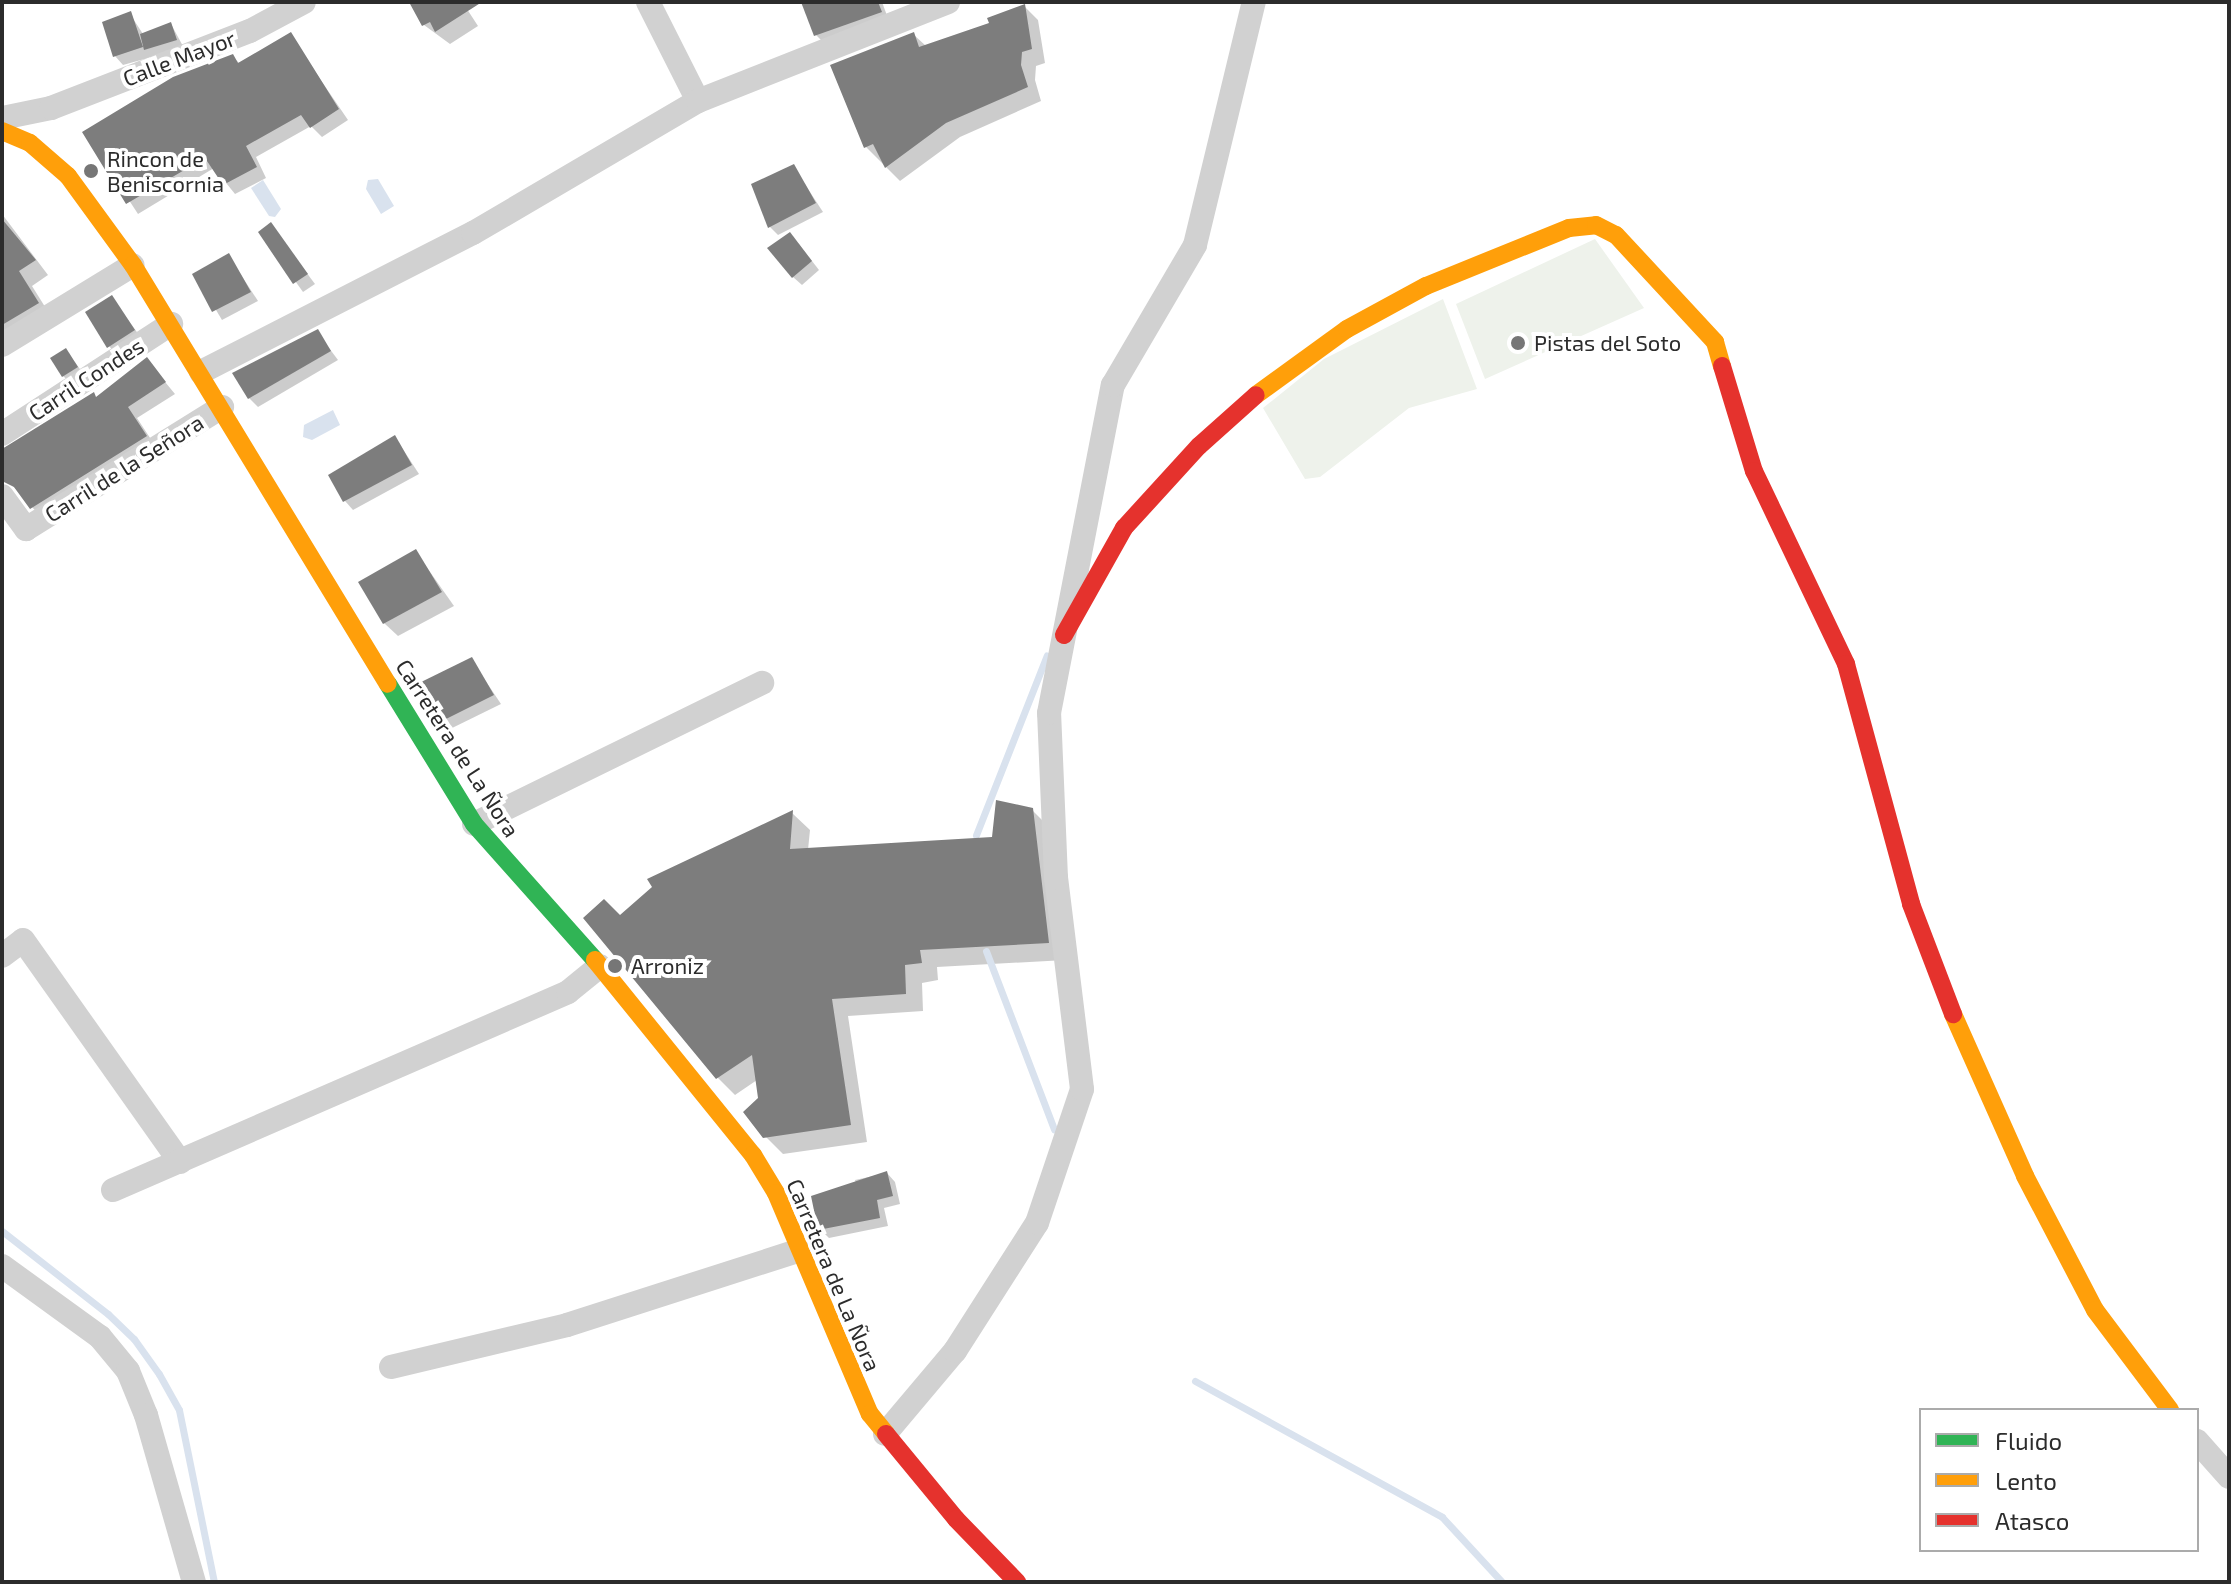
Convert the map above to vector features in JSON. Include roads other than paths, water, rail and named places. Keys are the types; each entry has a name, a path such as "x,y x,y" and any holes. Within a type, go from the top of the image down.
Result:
{"street":[{"name":"Calle Mayor","path":"2,118 51,108 250,31 304,2"},
{"path":"648,2 698,101"},
{"path":"201,372 473,233 698,101 908,10 948,2"},
{"path":"885,1434 955,1351 1037,1223 1082,1089 1056,878 1049,713 1113,385 1195,245 1254,2"},
{"path":"51,108 44,131 68,176"},
{"name":"Carretera de La Ñora","path":"2,131 30,143 68,176 133,265 474,824 600,966 753,1155 801,1250 855,1384 885,1434 1017,1582"},
{"path":"1064,635 1124,528 1199,446 1267,385 1347,329 1426,286 1569,228 1596,225 1616,235 1715,342 1754,471 1846,664 1911,904 1957,1025 2025,1176 2088,1297 2128,1360 2168,1408"},
{"path":"2,345 133,265"},
{"name":"Carril Condes","path":"2,434 171,324"},
{"name":"Carril de la Señora","path":"2,496 26,529 222,407"},
{"path":"474,824 762,683"},
{"path":"2,956 23,940 180,1162"},
{"path":"113,1190 568,992 600,966"},
{"path":"391,1367 567,1325 801,1250"},
{"path":"2,1266 100,1337 128,1371 146,1415 194,1582"},
{"path":"2199,1443 2229,1477"}],"waterway":[{"path":"976,835 1047,655"},
{"path":"986,951 1054,1129"},
{"path":"2,1231 108,1314 134,1339 159,1374 179,1410 214,1582"},
{"path":"1195,1381 1442,1517 1502,1582"}],"place":[{"name":"Rincon de Beniscornia","path":"91,171"},
{"name":"Pistas del Soto","path":"1518,343"},
{"name":"Arroniz","path":"615,966"}]}
